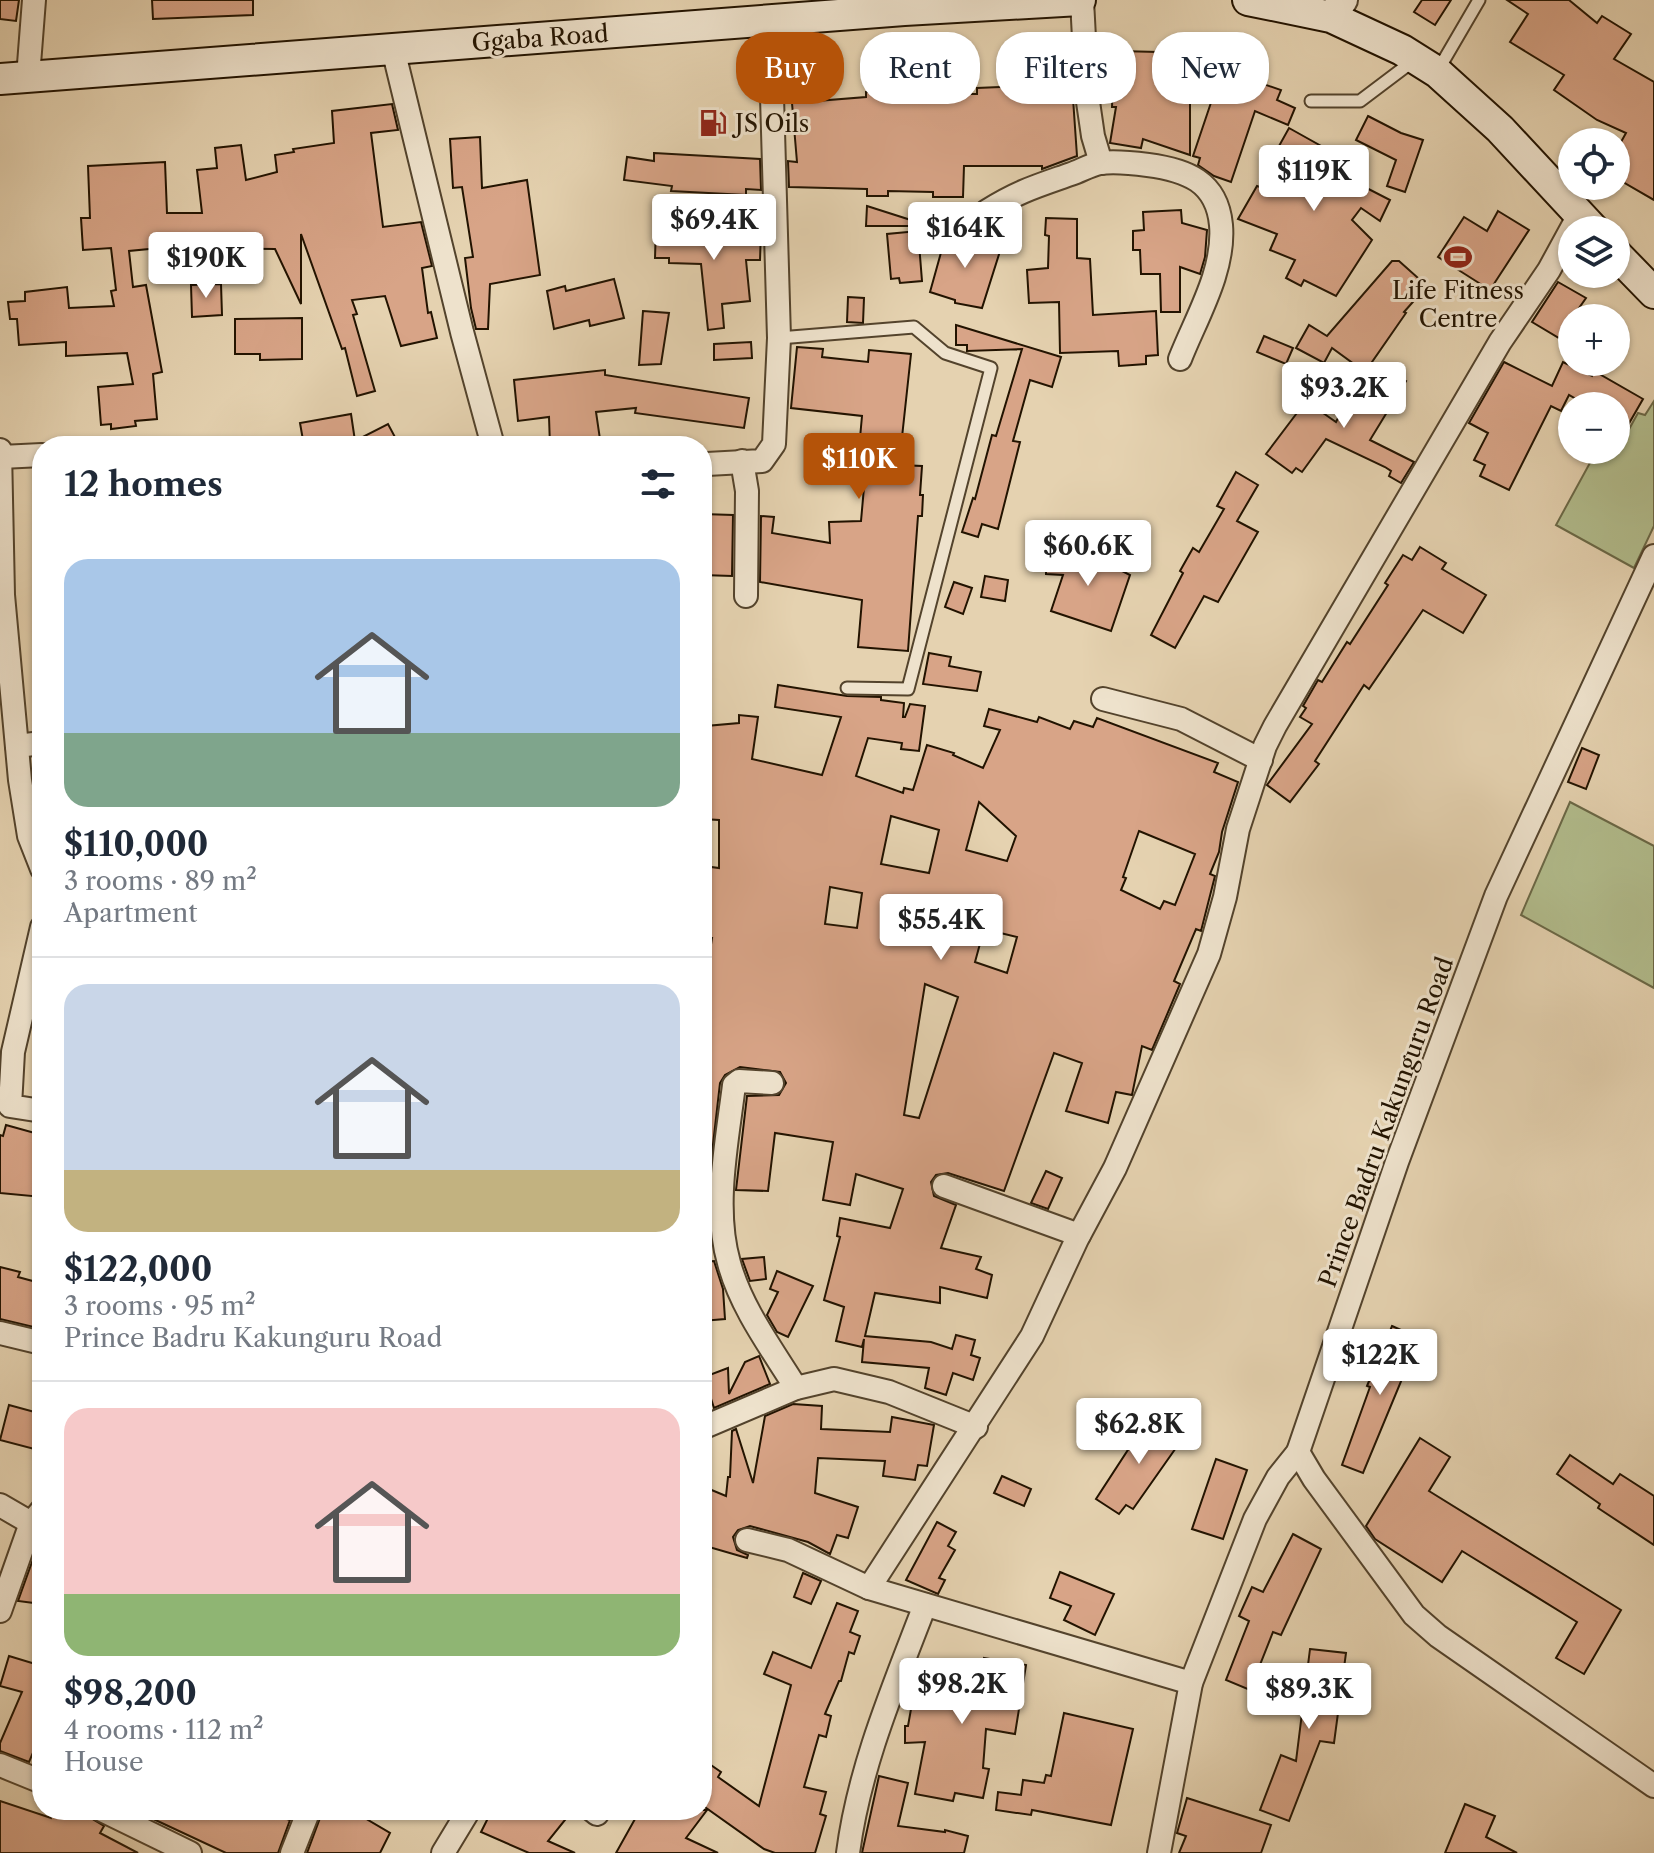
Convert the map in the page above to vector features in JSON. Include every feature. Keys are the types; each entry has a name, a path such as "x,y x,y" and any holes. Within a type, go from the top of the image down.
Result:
{"main road":[{"name":"Ggaba Road","path":"14,78 781,19 1081,0"},
{"path":"1248,0 1337,9 1427,65 1481,110 1580,216"},
{"path":"1630,268 1654,293"}],"street":[{"path":"14,78 34,0"},
{"path":"1081,0 1087,95 1101,163"},
{"path":"712,464 762,461 774,444 779,338 770,75 781,19"},
{"path":"393,49 490,436"},
{"path":"987,211 1030,187 1101,163 1127,162 1185,172 1204,186 1221,224 1220,251 1214,277 1180,359"},
{"path":"869,1588 976,1427 1032,1336 1079,1235 1115,1168 1209,954 1225,897 1238,829 1261,760 1282,713 1500,342 1558,258"},
{"path":"0,450 3,595 17,746 32,844"},
{"path":"1,457 32,455"},
{"path":"742,461 747,491 746,596"},
{"name":"Prince Badru Kakunguru Road","path":"1159,1853 1191,1683 1255,1519 1278,1477 1298,1452 1397,1162 1496,896 1654,556"},
{"path":"1103,699 1181,719 1261,760"},
{"path":"17,746 32,744"},
{"path":"32,970 13,1052 5,1106 32,1110"},
{"path":"772,1083 739,1081 734,1085 722,1214 728,1263 748,1311 796,1388"},
{"path":"944,1186 1079,1235"},
{"path":"0,1333 32,1341"},
{"path":"712,1424 796,1388 834,1379 889,1392 976,1427"},
{"path":"1298,1452 1314,1479 1422,1622 1654,1786"},
{"path":"0,1505 32,1515"},
{"path":"0,1611 32,1527"},
{"path":"747,1540 788,1550 869,1588 1191,1683"},
{"path":"848,1853 853,1812 864,1771 925,1605"},
{"path":"0,1765 32,1778"},
{"path":"118,1820 160,1846 190,1853"},
{"path":"292,1853 305,1820"},
{"path":"443,1853 463,1820"}],"lane":[{"path":"1311,101 1360,101 1427,65 1479,0"},
{"path":"779,338 914,327 945,353 991,368 908,689 847,688"}],"green space":[{"path":"1654,401 1654,526 1634,568 1556,525 1589,464 1630,464 1630,427 1638,413 1645,415"},
{"path":"1570,802 1654,846 1654,988 1521,915"}],"building":[{"path":"0,0 19,0 16,21 0,19"},
{"path":"152,0 253,0 253,15 153,19"},
{"path":"1422,0 1451,0 1435,25 1414,12"},
{"path":"1507,0 1569,0 1597,23 1602,16 1631,34 1614,59 1654,82 1654,200 1630,186 1630,128 1615,128 1597,120 1554,90 1564,75 1510,42 1528,14"},
{"path":"1136,51 1152,52 1152,104 1190,104 1190,155 1143,139 1141,148 1110,143 1116,107 1112,107 1112,104 1136,104"},
{"path":"1269,86 1281,90 1277,100 1295,108 1288,125 1255,111 1231,182 1214,176 1198,165 1200,158 1193,156 1211,104 1269,104"},
{"path":"996,87 996,104 1073,104 1077,156 1042,169 1042,166 964,166 963,197 933,197 933,192 888,191 888,196 867,196 867,189 789,187 788,161 797,162 792,104 844,104 844,99 860,97 860,104 980,104 980,88"},
{"path":"392,104 398,130 371,133 383,227 421,222 432,266 422,268 428,313 431,312 437,338 401,346 385,296 352,300 357,314 353,315 375,391 357,396 345,348 342,349 301,234 301,304 275,249 198,248 198,252 180,253 180,246 129,251 133,287 146,285 162,372 153,374 157,419 135,421 136,426 111,429 111,424 101,425 98,387 133,384 127,353 66,356 66,342 19,345 17,319 10,319 8,302 25,301 25,292 67,287 69,308 114,306 111,291 116,290 111,248 83,250 81,218 90,218 88,166 165,162 167,213 202,213 197,170 217,168 215,148 241,145 246,180 277,172 275,155 334,143 332,111"},
{"path":"1368,116 1423,140 1405,192 1387,186 1396,160 1356,140"},
{"path":"1289,128 1355,165 1349,179 1390,200 1380,221 1361,208 1352,220 1372,240 1336,296 1304,280 1301,286 1286,278 1295,260 1270,250 1277,234 1238,219 1257,186 1266,189 1282,159 1274,155"},
{"path":"480,137 482,188 527,180 540,275 490,284 488,329 476,329 471,308 465,258 473,257 462,187 453,188 450,139"},
{"path":"654,153 760,159 761,190 746,189 746,195 671,191 672,186 624,180 627,157 654,161"},
{"path":"867,206 917,222 916,226 866,226"},
{"path":"1181,210 1182,223 1207,230 1205,257 1200,274 1180,267 1180,312 1161,312 1160,274 1141,274 1140,250 1133,250 1133,231 1144,230 1143,212"},
{"path":"1498,211 1529,230 1490,290 1438,257 1464,217 1487,231"},
{"path":"1046,218 1077,219 1077,258 1090,259 1093,315 1156,311 1158,355 1146,356 1146,364 1119,366 1118,351 1060,353 1059,302 1029,303 1027,270 1048,268"},
{"path":"656,226 761,229 760,260 746,260 750,301 722,304 724,328 708,330 701,264 669,263 669,258 655,258"},
{"path":"918,231 922,281 900,283 899,278 891,279 887,234"},
{"path":"947,231 1001,248 982,308 955,303 955,300 930,292"},
{"path":"1392,261 1399,261 1427,286 1404,312 1365,372 1332,348 1324,363 1296,348 1309,325 1327,336"},
{"path":"614,279 624,318 590,326 589,320 554,329 547,291 565,286 566,291"},
{"path":"1558,282 1558,288 1568,288 1586,298 1582,304 1558,304 1558,337 1532,322"},
{"path":"221,284 222,315 192,317 191,285"},
{"path":"848,297 864,298 863,323 847,322"},
{"path":"643,311 669,313 661,364 639,365"},
{"path":"302,318 302,359 260,360 260,354 235,354 235,319"},
{"path":"956,325 1061,357 1052,387 1030,380 1013,441 1020,442 998,529 982,524 978,537 962,532 1022,349 967,351 967,345 956,345"},
{"path":"1264,336 1293,348 1286,364 1257,352"},
{"path":"751,342 752,358 714,360 714,344"},
{"path":"797,347 823,349 822,357 868,362 869,350 911,354 899,465 922,466 920,495 923,495 922,516 918,516 908,651 858,647 862,600 760,582 761,516 774,517 772,533 830,543 829,522 861,521 865,476 872,477 874,439 860,438 862,416 791,408"},
{"path":"1504,362 1552,386 1558,373 1558,376 1603,376 1643,399 1630,422 1630,392 1558,392 1558,410 1551,406 1509,490 1480,476 1485,465 1474,460 1488,433 1469,423"},
{"path":"1380,365 1406,381 1370,440 1414,462 1401,483 1389,476 1391,471 1385,467 1326,439 1302,472 1296,468 1292,473 1266,454 1306,401 1336,422 1338,418 1346,422"},
{"path":"605,370 605,375 749,398 744,428 635,413 636,408 596,412 600,436 550,436 549,417 518,421 514,380"},
{"path":"351,414 354,436 302,436 300,423"},
{"path":"388,424 394,436 365,436"},
{"path":"1236,472 1258,485 1237,521 1258,532 1218,602 1204,596 1175,648 1151,635 1193,548 1199,552 1224,509 1217,506"},
{"path":"712,514 733,515 732,576 712,575"},
{"path":"1420,547 1446,563 1442,569 1486,595 1463,633 1423,610 1369,689 1364,685 1315,761 1319,764 1290,802 1267,785 1312,724 1300,717 1306,708 1303,706 1318,680 1322,682 1347,642 1350,644 1388,585 1385,583 1403,555 1412,560"},
{"path":"1071,553 1086,559 1088,553 1119,564 1118,569 1130,575 1111,631 1051,611 1063,575 1046,574 1046,555 1070,556"},
{"path":"985,576 1008,580 1005,601 981,597"},
{"path":"954,582 972,588 963,614 945,607"},
{"path":"929,653 951,657 949,666 981,672 977,691 923,684"},
{"path":"778,685 847,696 881,697 881,700 904,703 903,717 910,704 925,706 919,751 901,749 902,743 868,738 856,776 903,793 904,788 913,790 927,745 954,753 983,768 1000,730 984,726 989,709 1037,722 1039,717 1070,729 1074,721 1093,727 1097,718 1218,763 1214,772 1238,782 1210,874 1215,876 1201,931 1196,929 1174,981 1180,984 1152,1050 1142,1046 1132,1095 1116,1092 1108,1123 1066,1111 1082,1063 1054,1053 1004,1191 948,1173 936,1175 931,1182 934,1196 956,1205 941,1248 981,1257 976,1269 992,1275 987,1298 940,1287 940,1303 875,1293 865,1336 931,1342 952,1349 956,1335 975,1340 971,1355 980,1358 973,1380 953,1373 946,1395 925,1388 929,1368 862,1362 864,1339 862,1347 836,1341 844,1307 824,1300 840,1237 837,1236 840,1218 890,1228 903,1189 856,1174 850,1205 823,1200 833,1142 775,1133 768,1191 736,1190 747,1096 779,1095 786,1083 780,1072 740,1067 725,1075 720,1083 712,1153 712,867 719,868 719,820 712,820 712,725 739,723 739,715 758,717 752,759 822,775 841,717 775,707","holes":["979,802 1016,836 1007,861 966,850","891,816 939,830 929,873 881,864","1139,831 1195,854 1175,905 1164,901 1160,909 1121,890 1126,878 1123,877","830,887 862,893 857,928 825,924","984,929 1017,937 1007,973 975,962","925,984 958,997 919,1118 904,1115"]},
{"path":"1582,748 1599,755 1586,789 1568,782"},
{"path":"6,1125 32,1132 32,1196 0,1193 0,1135 3,1136"},
{"path":"1046,1171 1062,1178 1048,1209 1031,1203"},
{"path":"764,1257 766,1279 750,1281 742,1259"},
{"path":"712,1261 723,1289 725,1319 712,1320"},
{"path":"0,1267 20,1272 18,1277 32,1281 32,1327 0,1319"},
{"path":"777,1271 813,1286 788,1337 777,1332 767,1315 778,1292 770,1289"},
{"path":"1392,1326 1419,1338 1363,1473 1342,1465 1370,1387 1367,1386"},
{"path":"759,1356 770,1384 714,1408 712,1374 728,1368 729,1394 745,1362"},
{"path":"793,1404 822,1406 821,1429 890,1432 892,1417 934,1425 927,1466 918,1465 915,1480 883,1476 885,1461 818,1458 815,1493 858,1507 848,1538 837,1535 830,1554 808,1542 750,1526 738,1530 733,1537 737,1550 748,1555 747,1558 712,1548 712,1490 726,1496 732,1431 736,1429 753,1483 765,1416"},
{"path":"9,1405 32,1411 32,1448 0,1440"},
{"path":"1152,1413 1175,1428 1169,1438 1178,1445 1133,1509 1126,1505 1119,1514 1096,1499"},
{"path":"1420,1438 1450,1457 1429,1491 1621,1610 1584,1674 1556,1658 1577,1622 1462,1551 1442,1582 1375,1539 1366,1526"},
{"path":"1570,1455 1613,1484 1620,1474 1654,1496 1654,1545 1598,1508 1600,1504 1557,1474"},
{"path":"1216,1459 1247,1470 1223,1539 1192,1529"},
{"path":"1002,1476 1031,1489 1024,1506 994,1493"},
{"path":"937,1522 956,1532 948,1546 955,1550 939,1578 945,1580 938,1594 906,1580"},
{"path":"1293,1534 1321,1549 1281,1635 1273,1632 1250,1690 1226,1680 1249,1621 1239,1616 1252,1587 1263,1592"},
{"path":"32,1562 32,1603 18,1601"},
{"path":"1060,1572 1114,1594 1095,1635 1064,1620 1071,1606 1050,1598"},
{"path":"803,1573 821,1581 811,1604 794,1597"},
{"path":"837,1603 858,1611 850,1632 860,1636 854,1654 849,1652 841,1681 825,1714 831,1716 826,1737 819,1735 804,1787 826,1792 820,1814 826,1816 815,1853 775,1853 764,1849 712,1812 712,1766 721,1772 718,1777 759,1806 791,1685 764,1674 773,1652 811,1668"},
{"path":"1310,1649 1346,1653 1334,1743 1320,1741 1289,1821 1260,1810 1281,1755 1296,1761"},
{"path":"9,1656 32,1663 32,1755 29,1762 0,1751 0,1743 22,1692 0,1686"},
{"path":"984,1658 1026,1665 1015,1734 986,1729 983,1768 989,1769 983,1798 955,1793 953,1801 915,1794 925,1742 905,1743 905,1726 908,1726 918,1670 980,1681"},
{"path":"1064,1713 1133,1729 1111,1825 1032,1810 1031,1815 996,1810 998,1792 1021,1795 1023,1780 1044,1783 1046,1775 1051,1776"},
{"path":"879,1776 908,1783 898,1826 945,1830 968,1836 964,1853 862,1853"},
{"path":"1187,1798 1271,1825 1261,1853 1179,1853 1186,1836 1177,1833"},
{"path":"0,1801 32,1812 32,1820 94,1820 104,1826 100,1833 138,1853 0,1853"},
{"path":"1465,1804 1495,1816 1486,1837 1517,1853 1445,1853"},
{"path":"155,1820 290,1820 278,1853 226,1853"},
{"path":"319,1820 368,1820 390,1833 380,1853 307,1853"},
{"path":"487,1820 565,1820 548,1841 575,1853 529,1853 481,1832"},
{"path":"634,1820 700,1820 686,1838 718,1853 616,1853"}],"place":[{"name":"JS Oils","path":"713,123"},
{"name":"Life Fitness Centre","path":"1458,257"}]}
